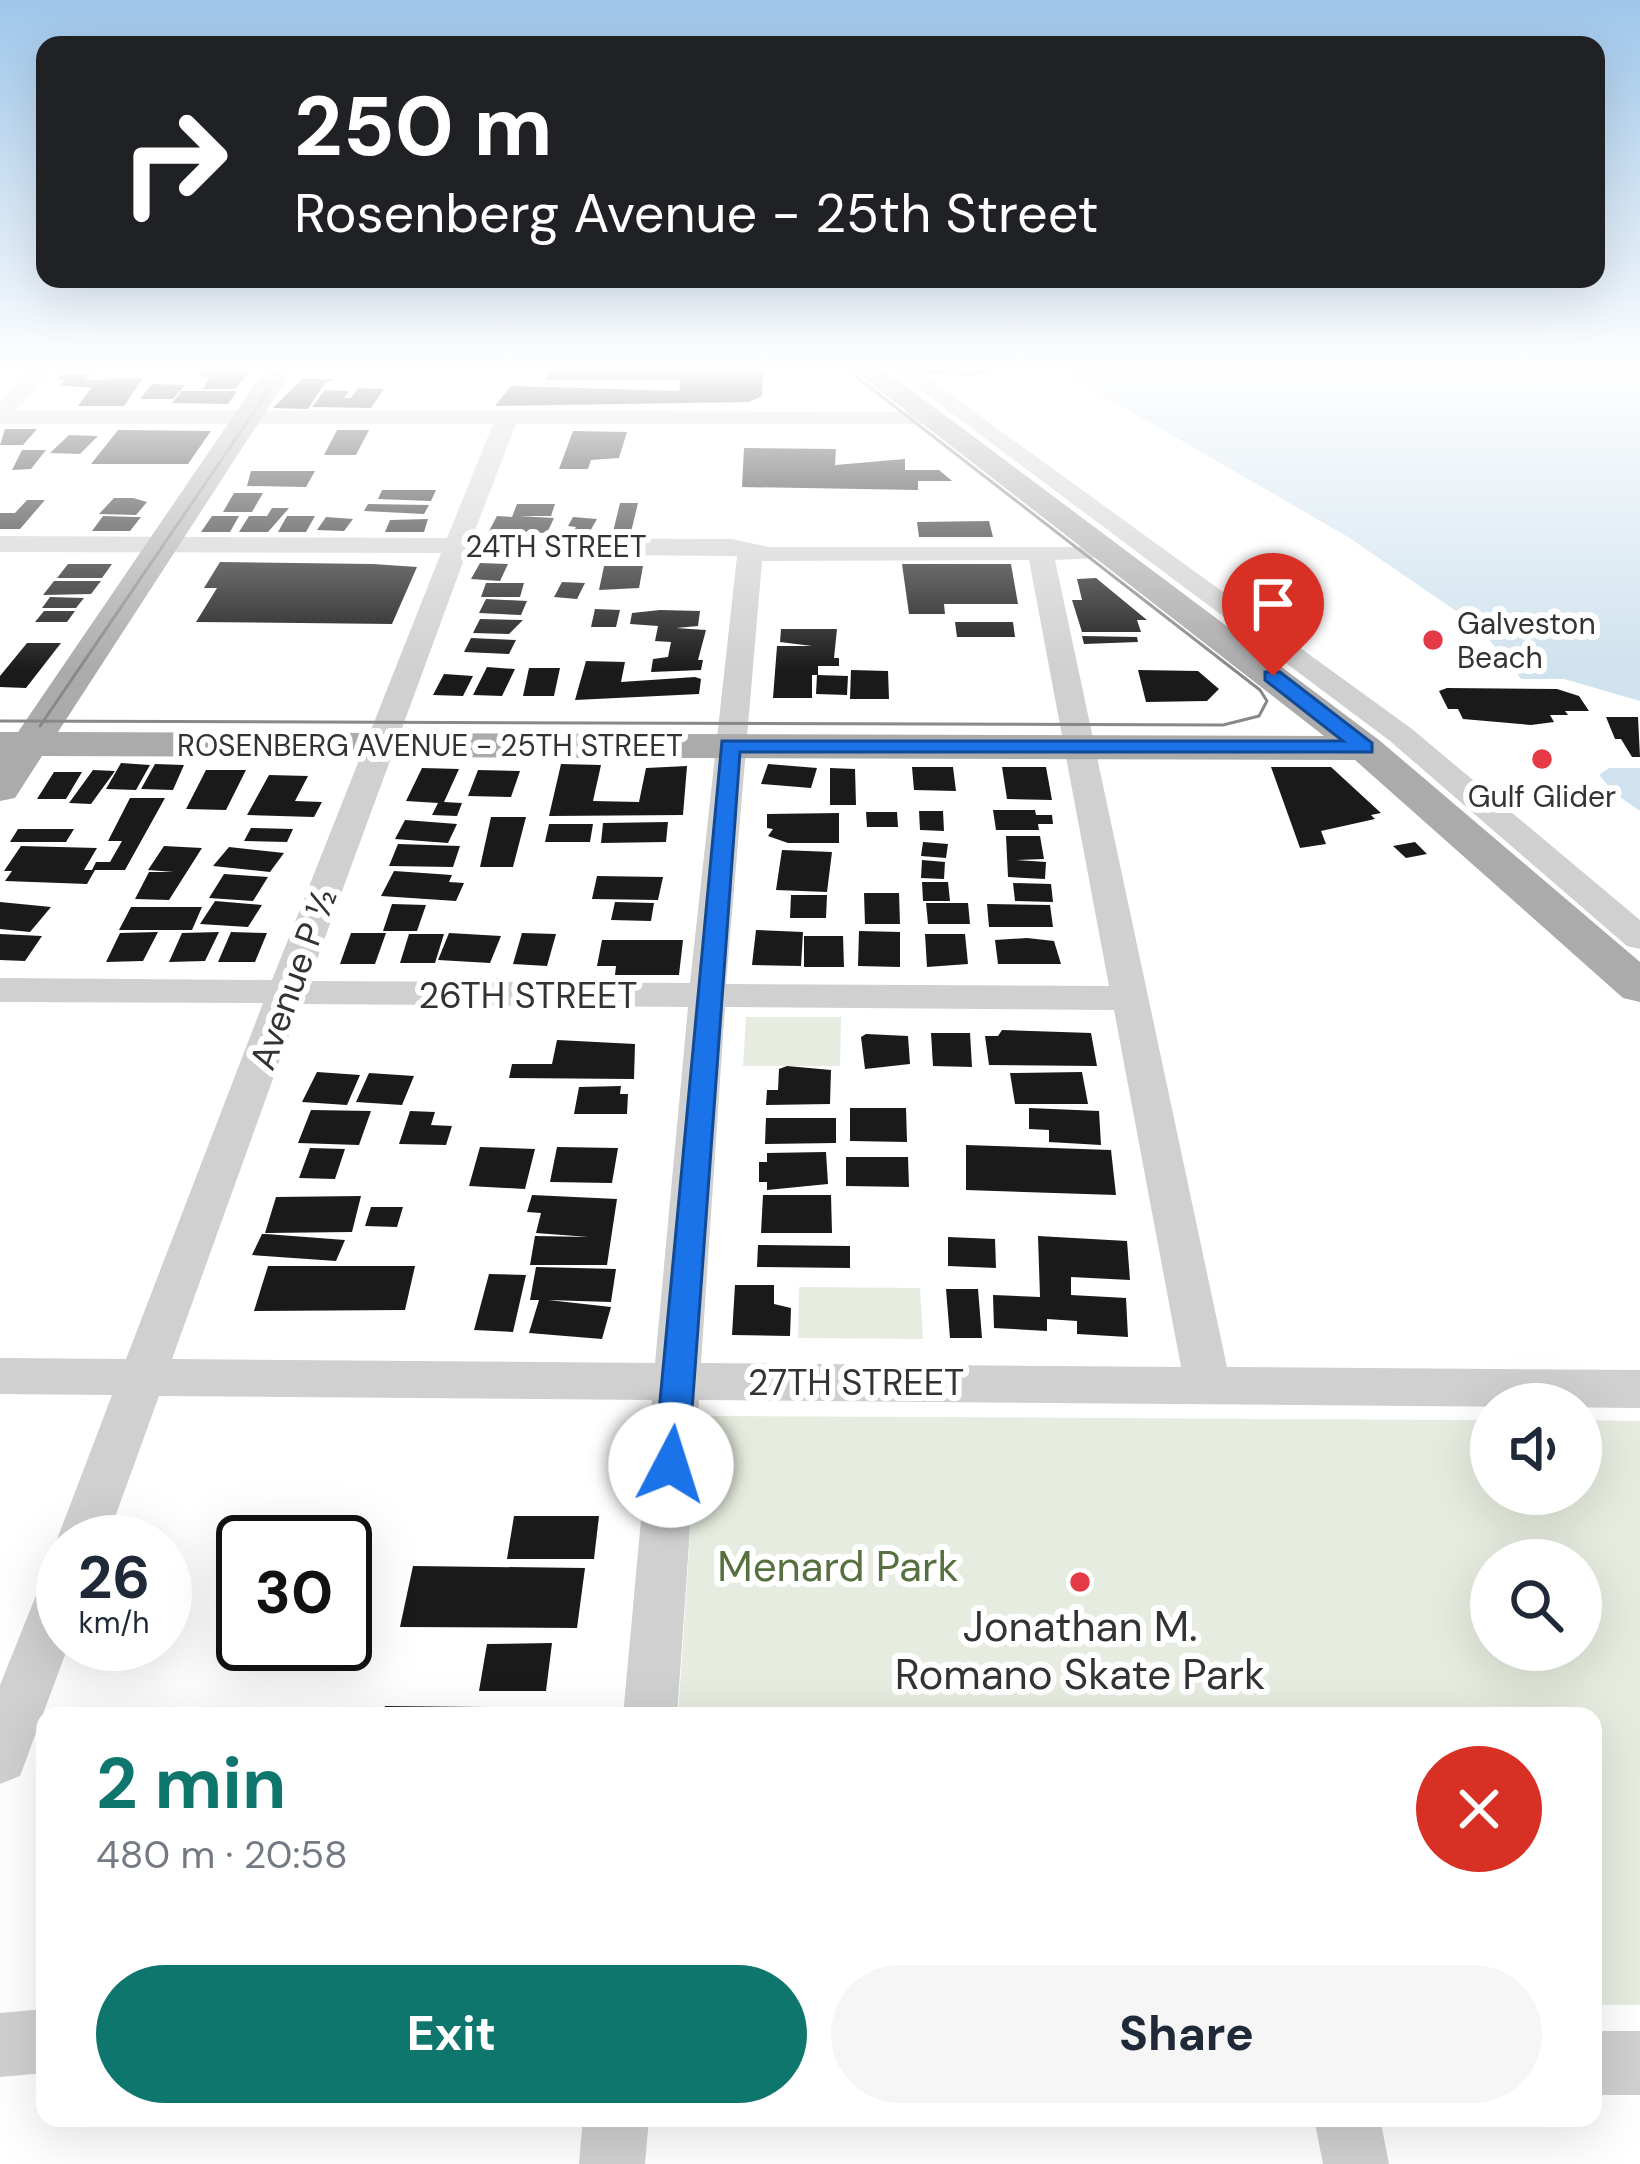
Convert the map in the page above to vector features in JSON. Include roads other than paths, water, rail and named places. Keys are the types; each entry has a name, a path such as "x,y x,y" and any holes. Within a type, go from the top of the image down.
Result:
{"main road":[{"path":"0,789 19,730 161,545 211,469"},
{"path":"1001,469 1364,748 1640,987"},
{"name":"ROSENBERG AVENUE - 25TH STREET","path":"1077,734 1330,722"},
{"name":"ROSENBERG AVENUE - 25TH STREET","path":"19,730 1077,734 1364,748"}],"street":[{"name":"Avenue P ½","path":"91,1515 384,731 487,469"},
{"path":"1039,469 1368,709 1640,938"},
{"name":"24TH STREET","path":"0,544 1111,552"},
{"path":"651,1707 707,997 750,551"},
{"path":"1042,555 1208,1385"},
{"name":"26TH STREET","path":"0,991 1128,998"},
{"name":"27TH STREET","path":"0,1376 1640,1389"},
{"path":"0,1757 36,1661"},
{"path":"0,2045 36,2042"},
{"path":"1602,2062 1640,2063"},
{"path":"612,2164 615,2127"},
{"path":"1348,2127 1356,2164"}],"water":[{"path":"1230,469 1640,469 1640,811 1614,793 1478,626 1348,537"}],"tram line":[{"path":"43,721 215,469"},
{"path":"43,721 1223,725 1259,716 1267,701 1260,690 975,469"},
{"path":"0,721 43,721"},
{"path":"40,726 43,721"}],"place":[{"name":"Galveston Beach","path":"1433,640"},
{"name":"Gulf Glider","path":"1542,759"},
{"name":"Jonathan M. Romano Skate Park","path":"1080,1582"}],"park label":[{"name":"Menard Park","path":"838,1566"}]}
